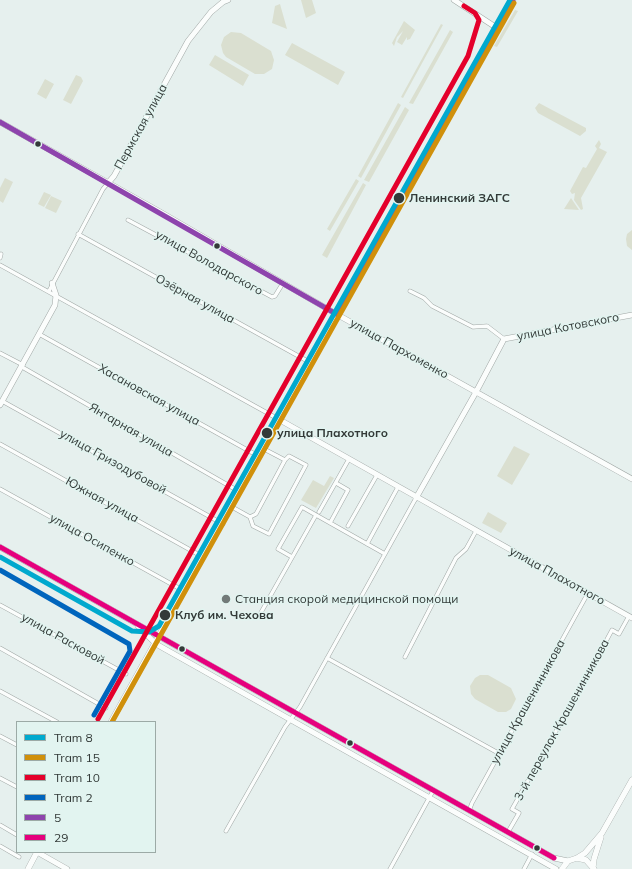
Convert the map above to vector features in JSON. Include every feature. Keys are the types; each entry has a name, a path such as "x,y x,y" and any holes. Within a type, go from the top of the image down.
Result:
{"main road":[{"path":"112,721 223,524 513,0"},
{"path":"562,869 568,861 577,858 588,850 602,833 632,780"},
{"path":"594,868 594,859 602,833"},
{"path":"28,869 36,853"},
{"path":"577,858 586,860 594,868"}],"street":[{"name":"Пермская улица","path":"49,291 52,282 78,234 108,183 114,176 188,41 211,12 223,2 228,0"},
{"path":"454,0 497,28"},
{"name":"улица Пархоменко","path":"0,122 338,315 632,479"},
{"name":"улица Володарского","path":"128,220 272,298 276,295 283,283"},
{"name":"Озёрная улица","path":"78,234 312,364"},
{"name":"улица Плахотного","path":"0,265 631,617"},
{"path":"1,403 55,305 56,295 52,282"},
{"path":"226,831 290,719 296,714 476,392 504,339 487,326 472,327 432,306 410,291"},
{"name":"улица Котовского","path":"504,339 632,314"},
{"name":"Хасановская улица","path":"39,334 260,457"},
{"name":"Янтарная улица","path":"0,353 240,492"},
{"name":"улица Гризодубовой","path":"1,403 223,524"},
{"name":"Южная улица","path":"0,444 204,558"},
{"path":"264,449 285,460"},
{"path":"232,507 250,517 253,526 269,534 306,465 288,456 256,514 250,517"},
{"path":"259,616 349,459"},
{"path":"348,526 377,476"},
{"path":"330,523 348,490 336,483"},
{"path":"366,544 398,487"},
{"name":"улица Осипенко","path":"0,489 185,592"},
{"path":"292,557 278,549 302,507 317,514 385,554"},
{"path":"404,657 456,558 466,548 476,531"},
{"path":"0,548 554,858 568,861"},
{"name":"улица Крашенинникова","path":"470,811 588,593"},
{"name":"улица Расковой","path":"0,605 126,674"},
{"name":"3-й переулок Крашенинникова","path":"508,832 519,813 512,809 612,630 619,634 631,617"},
{"path":"134,622 150,640 156,644 532,854 556,869"},
{"path":"0,648 106,708"},
{"path":"327,658 500,754"},
{"path":"0,691 54,721"},
{"path":"0,736 16,744"},
{"path":"0,778 16,786"},
{"path":"390,869 433,791"},
{"path":"0,825 16,834"},
{"path":"0,846 19,857"},
{"path":"39,853 67,869"},
{"path":"524,869 532,854"}],"green space":[{"path":"301,0 312,0 316,13 306,18"},
{"path":"280,4 287,29 272,23 275,6"},
{"path":"515,10 518,11 497,47 494,46"},
{"path":"404,21 415,30 410,39 407,40 407,37 402,45 397,42 403,31 397,37 394,46 392,43"},
{"path":"441,24 443,25 403,98 401,97"},
{"path":"450,30 453,32 413,104 409,103"},
{"path":"231,32 241,33 271,51 274,60 272,69 264,74 255,74 226,57 223,53 221,45 224,37"},
{"path":"292,43 345,72 338,85 285,55"},
{"path":"215,55 249,75 243,86 209,65"},
{"path":"76,75 81,77 83,81 71,104 63,100"},
{"path":"45,79 54,84 46,99 37,94"},
{"path":"398,103 401,105 361,178 358,176"},
{"path":"539,103 586,128 586,131 580,136 538,113 535,108"},
{"path":"405,107 409,110 369,182 364,180"},
{"path":"599,140 601,144 599,148 607,152 581,198 583,209 581,210 574,200 575,193 572,194 570,191 583,167 586,168 597,149 595,146"},
{"path":"5,178 13,182 3,203 0,201 0,188"},
{"path":"356,179 359,181 330,231 327,229"},
{"path":"363,183 366,185 327,258 322,255"},
{"path":"44,192 51,195 44,207 38,204"},
{"path":"51,196 62,201 56,213 45,208"},
{"path":"571,198 579,210 564,209"},
{"path":"632,230 632,250 627,246 626,239 627,234"},
{"path":"514,446 530,454 512,485 497,476"},
{"path":"330,476 334,478 316,508 301,500 313,480 324,486"},
{"path":"488,512 507,523 501,533 482,523"},
{"path":"480,675 488,675 511,688 516,699 511,709 506,712 498,712 475,699 471,694 470,686 475,678"}],"tram line":[{"name":"8","path":"0,557 132,631 149,632 159,626 510,0"},
{"name":"15","path":"113,721 514,3"},
{"name":"10","path":"98,719 468,56 479,20 475,13 464,6"},
{"name":"2","path":"0,570 129,644 130,651 94,715"}],"transit line":[{"name":"5","path":"338,315 513,0"},
{"name":"5","path":"0,122 338,315"},
{"name":"29","path":"0,547 554,858"}],"place":[{"name":"Ленинский ЗАГС","path":"399,198"},
{"name":"улица Плахотного","path":"267,433"},
{"name":"Станция скорой медицинской помощи","path":"226,599"},
{"name":"Клуб им. Чехова","path":"165,615"}]}
